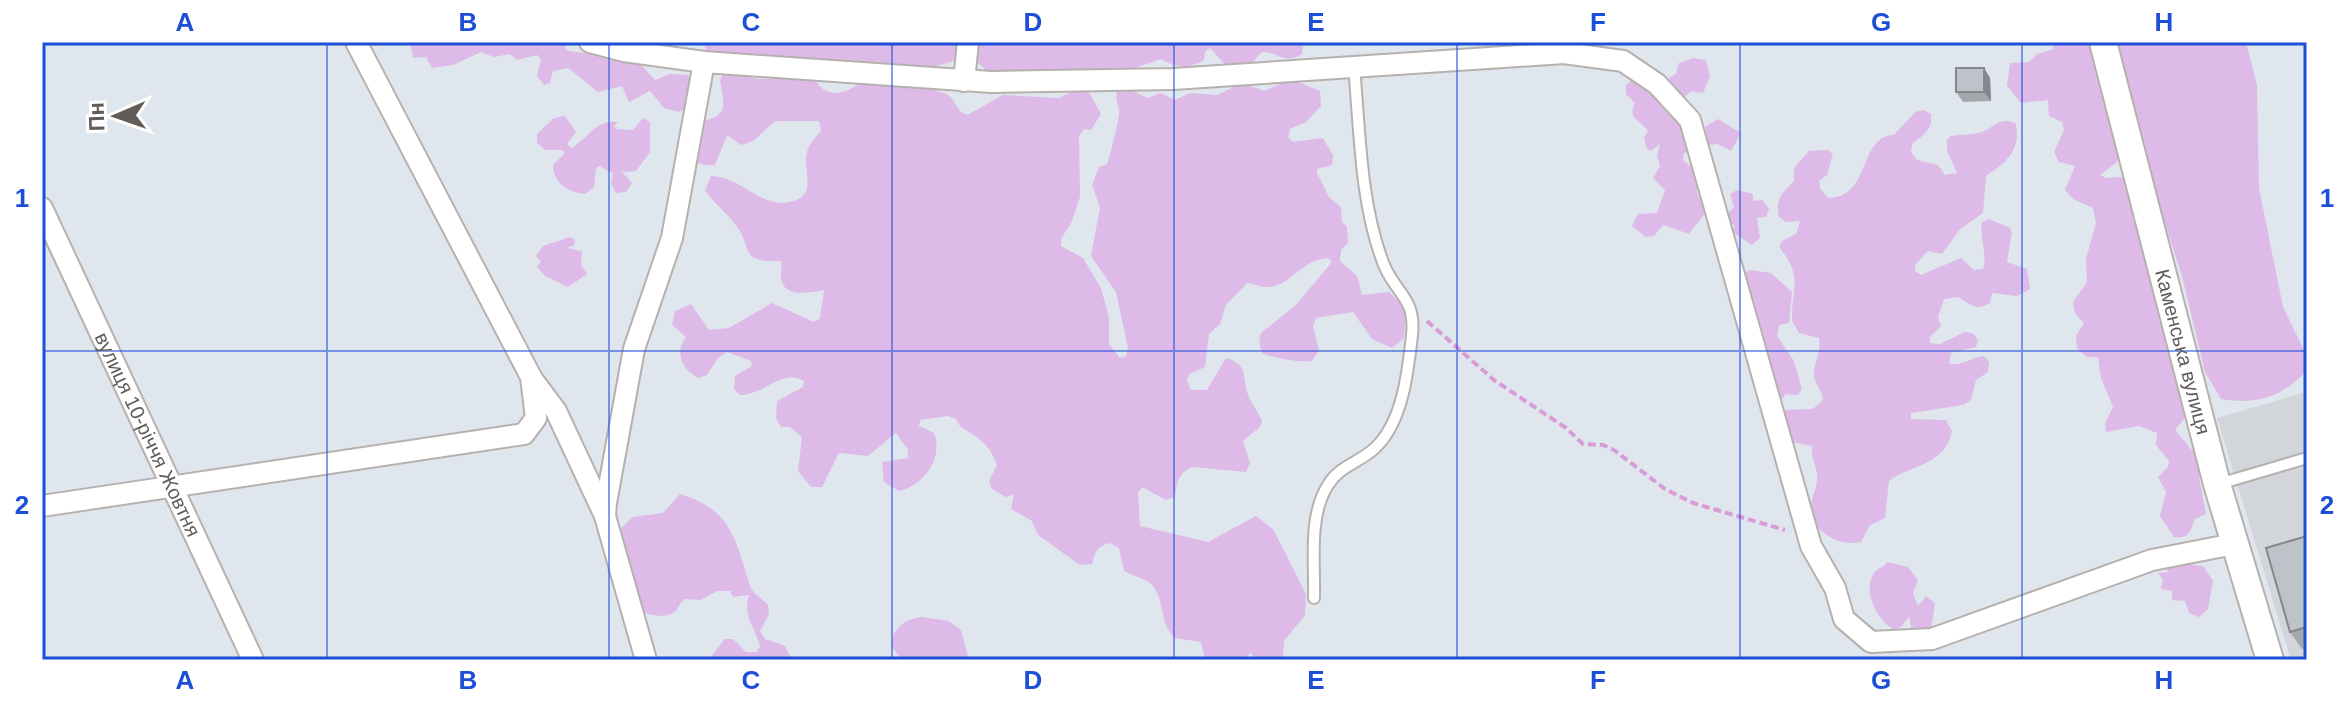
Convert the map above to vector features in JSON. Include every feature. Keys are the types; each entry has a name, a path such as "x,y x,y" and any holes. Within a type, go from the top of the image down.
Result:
{"street":[{"path":"356,42 531,377 556,411 605,516 646,660"},
{"path":"590,42 624,51 704,62 964,81 1173,79 1564,53 1623,61 1657,84 1690,120 1810,538 1835,588 1844,619 1871,642 1900,643 1932,639 2152,560 2234,544"},
{"path":"964,81 968,42"},
{"name":"Каменська вулиця","path":"2103,42 2217,484 2270,660"},
{"path":"605,516 634,349 672,238 704,62"},
{"name":"вулиця 10-річчя Жовтня","path":"42,208 253,660"},
{"path":"42,506 524,434 536,418 531,377"}],"lane":[{"path":"1314,598 1315,527 1326,486 1341,468 1375,448 1396,418 1412,336 1412,311 1385,268 1371,217 1354,67"},
{"path":"2217,484 2307,458"}],"path":[{"path":"1412,311 1445,334 1494,380 1566,428 1583,444 1603,445 1614,450 1665,489 1693,503 1810,538"}],"shaded area":[{"path":"410,42 569,42 565,48 568,51 610,56 624,63 636,59 655,80 670,74 687,75 693,82 690,106 679,112 664,108 650,91 629,102 622,86 598,92 568,68 553,71 550,83 544,85 537,76 541,59 537,55 517,60 510,54 494,57 481,52 453,65 432,68 426,57 413,58"},
{"path":"704,42 1303,44 1302,54 1296,57 1286,58 1262,52 1249,66 1228,68 1210,48 1205,52 1204,60 1187,66 1177,66 1161,59 1123,72 990,74 977,62 963,58 923,70 841,65 812,59 791,62 707,54"},
{"path":"2055,42 2088,42 2094,47 2120,154 2117,162 2100,175 2106,178 2125,177 2134,223 2146,240 2172,352 2170,359 2187,415 2175,430 2191,449 2202,454 2205,471 2199,477 2206,514 2195,519 2189,533 2183,537 2174,537 2160,516 2166,492 2158,477 2168,467 2169,461 2156,445 2157,433 2139,426 2106,432 2105,423 2113,407 2101,378 2098,357 2087,357 2077,349 2076,336 2084,323 2075,313 2073,302 2087,282 2086,259 2096,223 2093,208 2073,199 2065,190 2075,166 2059,162 2054,152 2064,130 2062,122 2049,116 2048,100 2021,103 2007,86 2010,63 2029,62 2037,54 2053,49"},
{"path":"2116,42 2246,42 2257,85 2259,188 2283,307 2307,356 2307,370 2279,393 2258,400 2221,399 2205,372 2182,276 2147,168"},
{"path":"1693,58 1706,60 1710,76 1703,93 1691,91 1684,98 1668,83 1669,78 1676,74 1679,63"},
{"path":"725,71 758,79 814,77 823,89 835,93 848,90 860,82 924,88 948,95 967,115 1003,95 1059,98 1080,88 1089,92 1101,114 1091,130 1084,129 1079,136 1080,197 1072,221 1061,239 1061,246 1083,258 1101,288 1109,318 1109,344 1120,358 1126,356 1128,348 1116,292 1091,256 1100,207 1092,185 1099,167 1107,164 1110,155 1119,115 1117,92 1131,90 1147,98 1161,93 1175,100 1190,93 1217,95 1242,83 1264,91 1291,79 1320,91 1321,106 1306,122 1290,129 1288,137 1293,142 1323,138 1333,155 1332,165 1317,169 1317,173 1329,197 1341,207 1342,222 1347,226 1348,243 1341,250 1340,261 1357,276 1362,295 1389,292 1406,307 1404,338 1392,348 1372,339 1353,312 1316,318 1313,327 1319,350 1312,361 1266,355 1262,353 1259,341 1261,333 1297,304 1332,262 1328,258 1310,263 1273,286 1247,283 1226,305 1220,324 1209,334 1205,367 1189,374 1187,381 1191,390 1207,390 1226,358 1241,367 1248,396 1262,421 1260,427 1243,441 1250,463 1246,472 1192,467 1181,475 1175,497 1166,500 1142,487 1138,493 1140,526 1208,542 1256,516 1273,529 1306,594 1305,615 1284,641 1283,660 1255,660 1251,653 1242,660 1205,660 1201,642 1175,638 1167,626 1153,586 1124,571 1119,548 1106,544 1097,550 1092,564 1080,565 1038,535 1032,521 1011,509 1014,494 1006,497 992,489 989,481 997,465 990,450 960,426 956,419 948,416 920,420 919,426 934,433 936,452 929,470 908,488 899,491 884,482 882,462 908,458 908,450 896,433 868,456 839,453 822,487 811,487 798,471 802,437 790,427 781,427 776,418 777,401 803,387 804,381 788,378 740,395 734,389 735,376 752,366 751,361 727,352 718,358 707,375 698,378 688,370 680,355 686,337 672,325 675,311 691,304 709,330 729,328 772,303 814,322 820,318 824,290 796,292 785,287 781,261 752,257 735,224 705,191 711,176 733,181 771,201 782,203 801,198 808,181 807,152 821,131 819,121 775,121 753,141 741,145 727,135 715,165 704,165 693,160 690,123 711,119 721,112 720,80"},
{"path":"1634,78 1639,84 1645,82 1680,118 1692,153 1684,153 1683,160 1697,171 1697,193 1706,212 1689,234 1663,225 1654,236 1646,237 1632,226 1638,214 1657,213 1665,190 1653,178 1660,166 1657,156 1660,144 1651,151 1647,149 1644,138 1648,131 1633,116 1635,103 1626,94 1626,85"},
{"path":"1924,110 1931,114 1930,124 1912,144 1911,152 1917,160 1938,165 1945,175 1957,173 1947,151 1947,140 1951,136 1979,133 2006,121 2016,124 2017,134 2010,156 1986,176 1983,213 1960,229 1942,254 1928,251 1915,265 1915,271 1921,275 1961,258 1974,270 1983,269 1982,222 1989,219 2010,228 2012,233 2007,262 2027,269 2030,289 2017,296 1992,293 1990,303 1980,307 1958,297 1944,299 1938,317 1941,326 1930,337 1930,343 1940,344 1965,332 1974,334 1978,341 1976,347 1951,353 1949,363 1958,364 1984,356 1989,362 1988,372 1976,380 1971,400 1963,405 1911,413 1911,419 1946,420 1952,431 1948,442 1935,458 1889,481 1885,518 1870,525 1861,542 1846,543 1828,536 1812,522 1811,508 1817,478 1812,446 1787,441 1782,410 1813,409 1823,400 1814,377 1819,338 1799,333 1792,321 1794,275 1779,247 1782,241 1796,234 1800,221 1786,222 1779,217 1778,205 1783,193 1794,181 1794,168 1809,151 1828,150 1833,154 1827,175 1819,181 1820,189 1829,198 1843,195 1859,177 1875,145 1883,138 1894,135 1915,112"},
{"path":"565,116 576,132 567,144 571,148 603,124 618,122 614,126 616,129 633,130 643,118 650,122 650,152 636,171 622,172 632,183 626,192 616,193 611,183 613,173 599,166 596,168 594,187 585,194 573,192 559,182 553,165 564,154 563,150 545,150 537,143 537,134 554,118"},
{"path":"1718,119 1741,133 1731,151 1717,144 1707,145 1705,127"},
{"path":"1737,190 1753,194 1753,201 1762,200 1769,209 1766,217 1757,218 1760,238 1752,245 1732,232 1735,225 1727,222 1728,213 1734,207 1730,194"},
{"path":"570,237 575,240 574,245 567,248 582,251 581,265 587,274 568,287 545,276 537,267 541,262 536,256 543,246"},
{"path":"1750,270 1771,273 1792,292 1789,323 1779,325 1777,336 1794,361 1802,390 1797,395 1786,394 1780,401 1743,273"},
{"path":"2307,392 2307,660 2291,660 2217,418"},
{"path":"680,494 712,509 730,530 751,588 768,605 769,614 760,631 765,639 785,646 792,660 708,660 725,639 733,639 746,652 757,652 760,646 747,609 749,595 733,597 730,591 717,591 701,600 685,599 666,616 652,615 627,604 616,533 633,517 663,513"},
{"path":"1887,562 1908,567 1918,580 1913,593 1918,606 1926,596 1935,603 1931,630 1912,632 1909,616 1895,630 1882,620 1872,603 1870,585 1877,570"},
{"path":"2185,564 2203,566 2213,581 2208,609 2199,617 2189,613 2185,601 2172,600 2172,591 2161,589 2163,579 2158,573 2168,572 2166,567"},
{"path":"922,617 949,621 961,630 969,660 902,660 891,646 894,634 905,622"}],"building":[{"path":"1956,68 1984,68 1984,92 1956,92"},
{"path":"2307,536 2307,627 2290,632 2266,548"}]}
